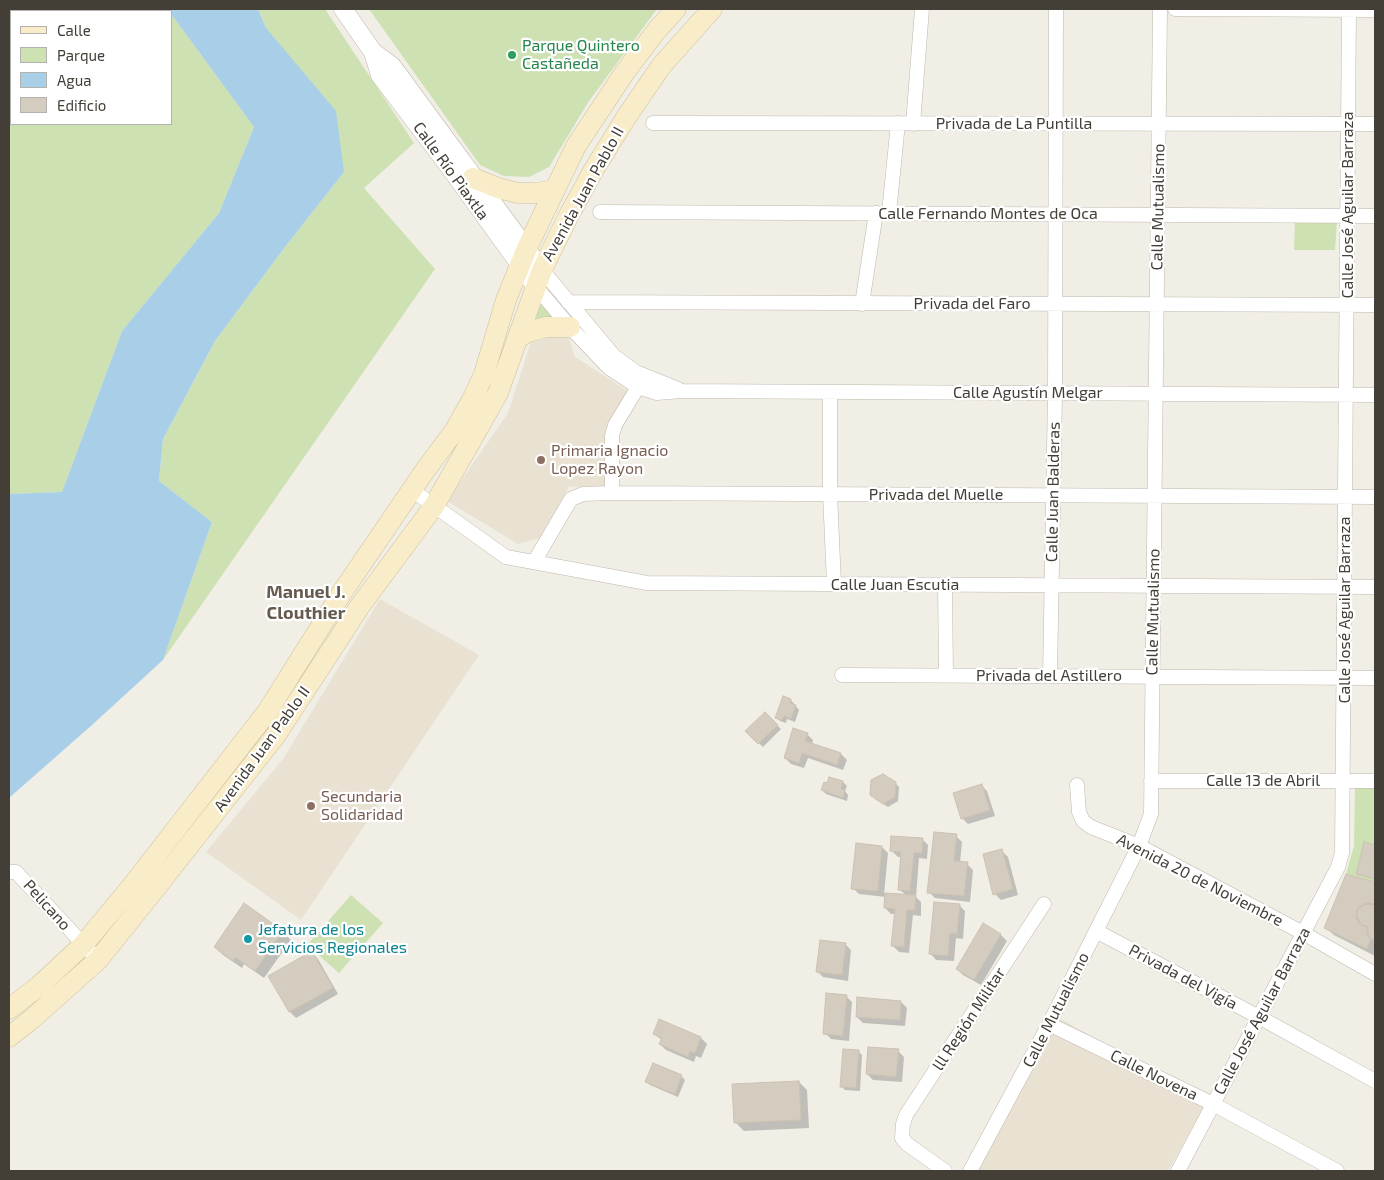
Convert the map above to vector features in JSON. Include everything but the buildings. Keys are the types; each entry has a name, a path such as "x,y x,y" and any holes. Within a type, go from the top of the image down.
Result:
{"main road":[{"name":"Avenida Juan Pablo II","path":"9,1009 39,986 84,945 267,712 343,591 454,430 473,398 484,374 506,300 523,257 576,146 625,72 657,30 676,9"},
{"name":"Avenida Juan Pablo II","path":"9,1037 98,960 276,735 360,606 434,506 498,393 539,278 593,170 662,65 712,9"},
{"path":"473,178 498,188 518,193 555,190"},
{"path":"518,338 528,332 546,327 570,327"},
{"path":"318,633 334,645"}],"street":[{"name":"Calle Río Piaxtla","path":"343,9 373,52 380,75 448,165 539,278"},
{"path":"913,124 922,9"},
{"name":"Calle Juan Balderas","path":"1050,676 1055,393 1056,9"},
{"name":"Calle Mutualismo","path":"970,1171 1049,1024 1139,846 1151,814 1160,9"},
{"path":"1175,9 1375,10"},
{"name":"Calle José Aguilar Barraza","path":"1178,1171 1338,867 1342,854 1345,678 1349,10"},
{"name":"Calle Río Piaxtla","path":"373,52 392,66 473,178 523,257"},
{"name":"Privada de La Puntilla","path":"653,124 1375,124"},
{"path":"862,304 882,213 898,124"},
{"name":"Calle Fernando Montes de Oca","path":"600,212 1375,216"},
{"name":"Calle Agustín Melgar","path":"539,278 568,302 614,356 636,372 681,391"},
{"name":"Calle Agustín Melgar","path":"539,278 570,327 609,368 638,388 657,393 681,391 1375,395"},
{"name":"Privada del Faro","path":"568,302 1375,305"},
{"path":"612,493 612,436 615,425 638,388"},
{"path":"830,392 830,494 834,584"},
{"path":"412,490 434,506"},
{"name":"Privada del Muelle","path":"534,562 571,499 583,494 1375,497"},
{"name":"Calle Juan Escutia","path":"434,506 506,556 647,583 1375,587"},
{"path":"945,585 946,675"},
{"name":"Privada del Astillero","path":"842,674 1375,678"},
{"name":"Calle 13 de Abril","path":"1151,781 1375,781"},
{"name":"Avenida 20 de Noviembre","path":"1077,785 1079,812 1083,821 1091,827 1139,846 1303,933 1375,974"},
{"name":"Pelicano","path":"9,872 16,872 84,945"},
{"name":"lll Región Militar","path":"945,1171 906,1144 902,1138 906,1115 1044,904"},
{"name":"Privada del Vigía","path":"1096,931 1375,1081"},
{"path":"84,945 98,960"},
{"name":"Calle Novena","path":"1049,1024 1213,1104 1337,1171"}],"shaded area":[{"name":"Primaria Ignacio Lopez Rayon","path":"557,334 569,338 575,357 631,393 607,434 606,491 569,486 544,537 518,544 447,501 508,413 531,342"},
{"name":"Secundaria Solidaridad","path":"380,599 479,655 301,920 206,852 283,759"},
{"path":"1058,1017 1206,1103 1168,1171 978,1170"}],"green space":[{"path":"9,9 167,9 10,10 10,125 172,125 172,15 254,127 219,213 122,331 62,492 9,494"},
{"path":"258,9 325,9 414,143 364,188 435,269 163,660 212,522 159,481 163,439 215,341 344,172 266,28"},
{"name":"Parque Quintero Castañeda","path":"369,9 657,9 589,101 549,167 529,177 504,176 480,165"},
{"path":"1295,218 1337,220 1335,250 1294,250"},
{"path":"542,300 557,320 534,324"},
{"path":"1355,787 1375,788 1375,882 1346,874 1354,846"},
{"path":"351,895 383,923 339,973 307,945"}],"water":[{"path":"167,9 258,9 266,28 336,111 344,172 215,341 163,439 159,481 212,522 163,660 9,798 9,494 62,492 122,331 219,213 254,127 172,15 172,10"}],"place":[{"name":"Parque Quintero Castañeda","path":"512,55"},
{"name":"Primaria Ignacio Lopez Rayon","path":"541,460"},
{"name":"Secundaria Solidaridad","path":"311,806"},
{"name":"Jefatura de los Servicios Regionales","path":"248,939"}],"district":[{"name":"Manuel J. Clouthier","path":"306,602"}]}
